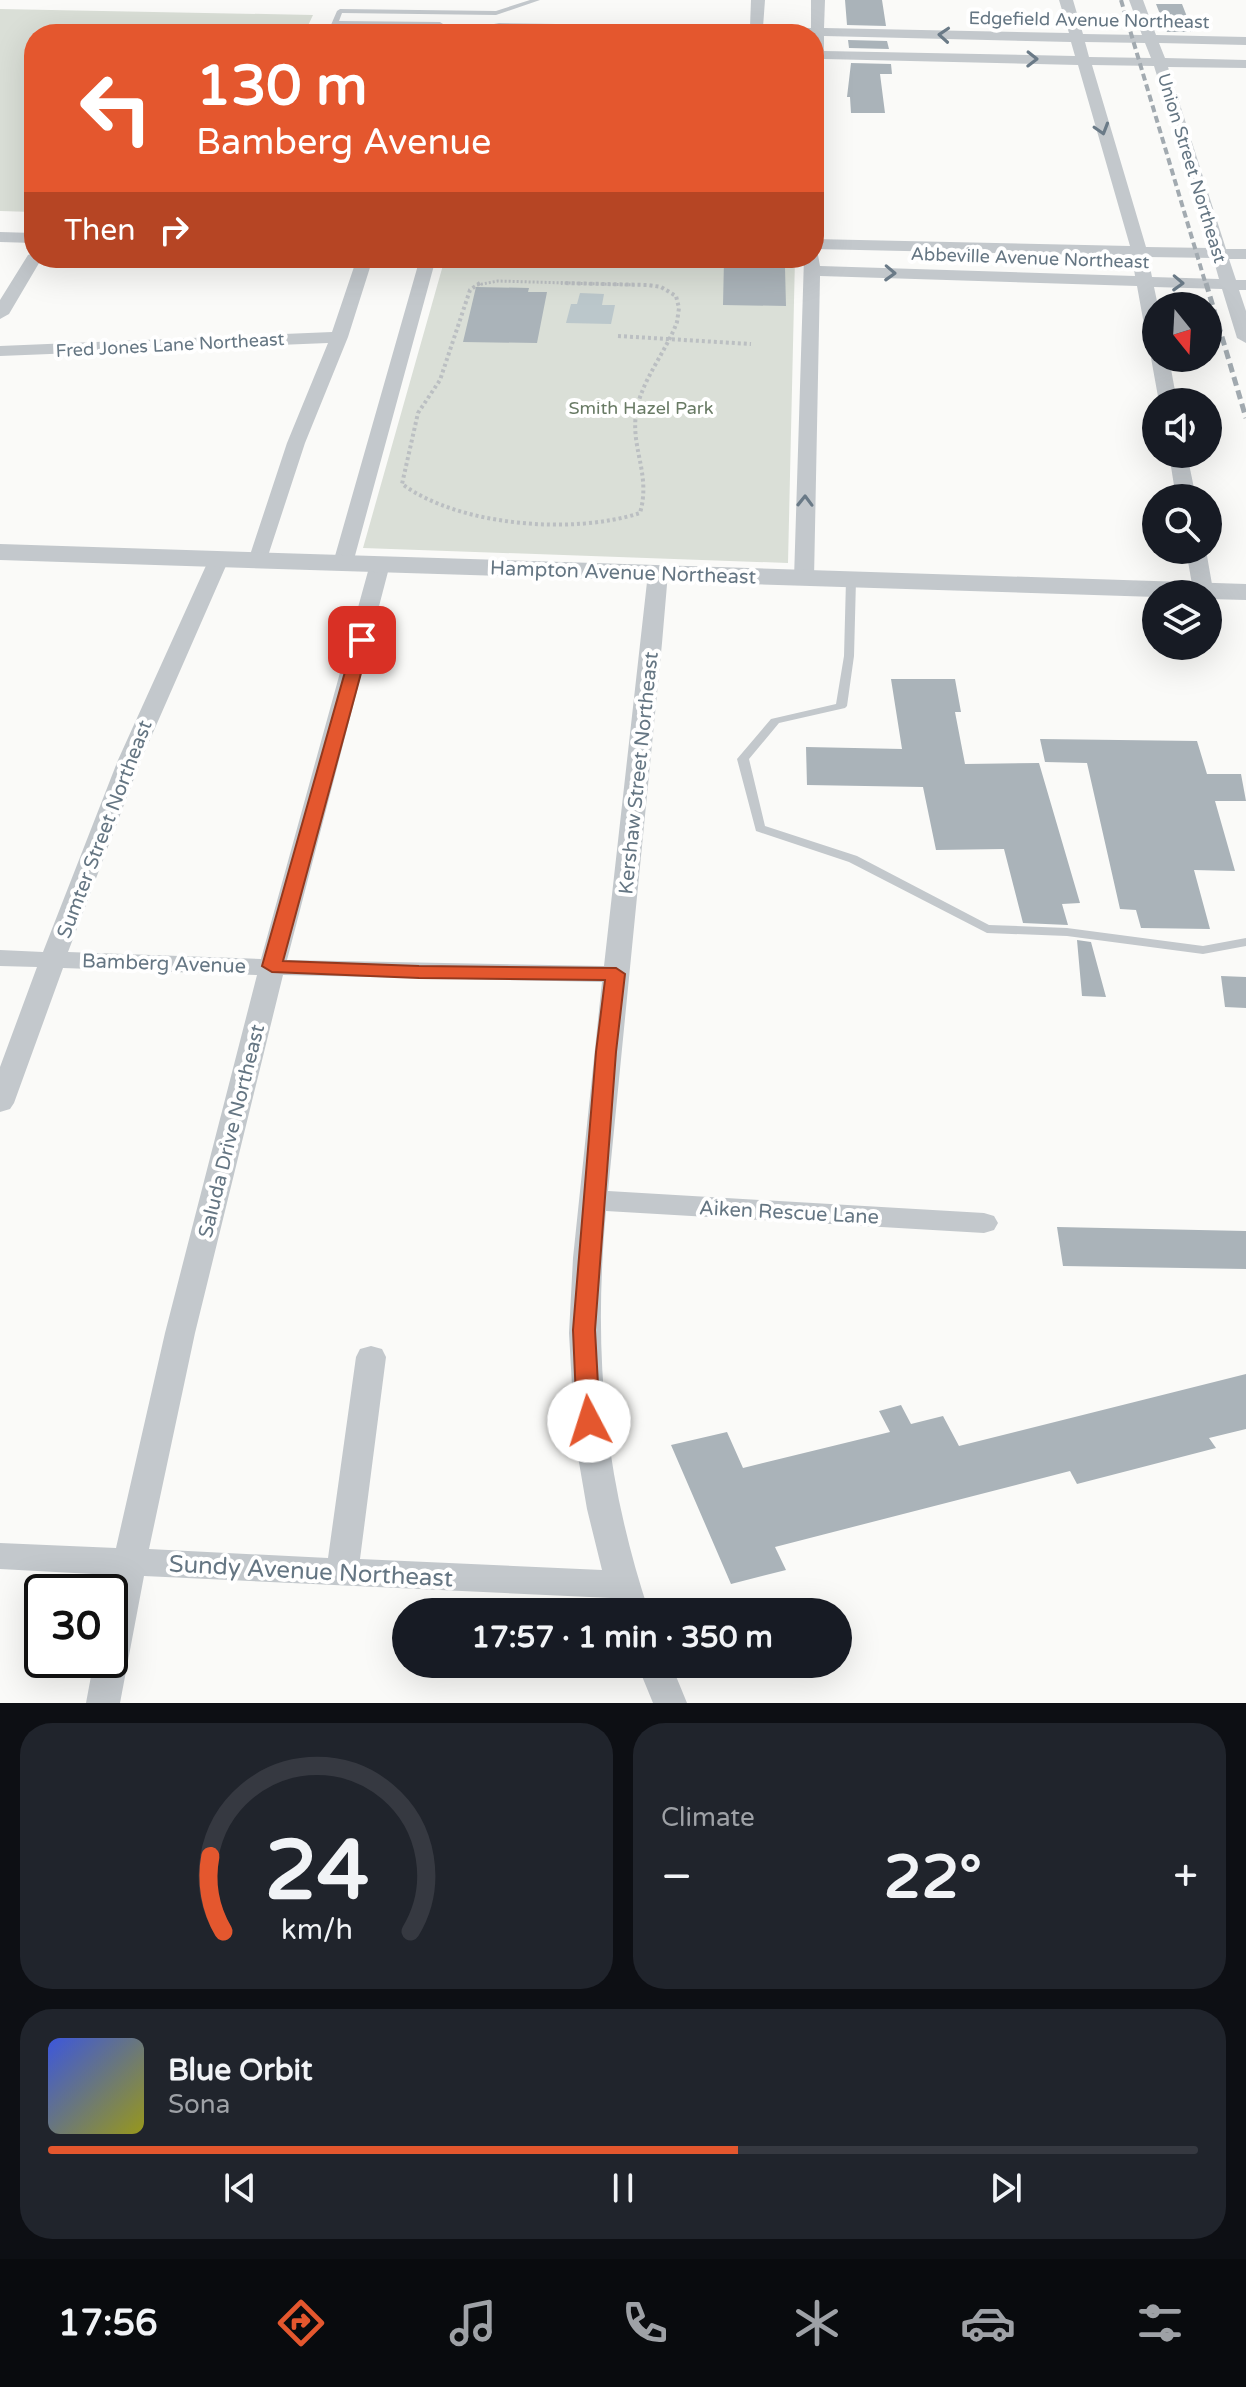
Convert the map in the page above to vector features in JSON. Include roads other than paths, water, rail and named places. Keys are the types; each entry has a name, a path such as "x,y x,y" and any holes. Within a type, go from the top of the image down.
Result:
{"street":[{"path":"756,24 758,0"},
{"path":"817,24 818,0"},
{"path":"1066,0 1139,251 1147,292"},
{"name":"Union Street Northeast","path":"1136,0 1159,61 1218,254 1238,285 1246,338"},
{"name":"Edgefield Avenue Northeast","path":"824,32 1246,41"},
{"name":"Edgefield Avenue Northeast","path":"824,55 1246,64"},
{"path":"0,237 24,238"},
{"name":"Abbeville Avenue Northeast","path":"824,244 1246,254"},
{"name":"Abbeville Avenue Northeast","path":"824,265 1238,285"},
{"path":"0,314 28,268"},
{"path":"258,561 296,443 339,337 362,268"},
{"path":"343,563 425,268"},
{"path":"804,579 812,268"},
{"name":"Fred Jones Lane Northeast","path":"0,351 118,349 339,337"},
{"name":"Hampton Avenue Northeast","path":"0,552 1142,588"},
{"name":"Sumter Street Northeast","path":"0,1103 179,640 219,559"},
{"name":"Saluda Drive Northeast","path":"103,1703 128,1563 175,1355 272,966 356,666 380,564"},
{"name":"Kershaw Street Northeast","path":"594,1200 611,1013 648,696 658,573"},
{"name":"Hampton Avenue Northeast","path":"1222,593 1245,596"},
{"name":"Bamberg Avenue","path":"0,958 419,972 616,974"},
{"path":"594,1200 584,1330 585,1389 604,1517 628,1598"},
{"name":"Aiken Rescue Lane","path":"594,1200 984,1223"},
{"path":"342,1573 371,1357"},
{"name":"Sundy Avenue Northeast","path":"0,1556 342,1573 628,1598"},
{"path":"660,1678 670,1703"}],"lane":[{"path":"499,24 537,0"},
{"path":"444,12 440,24 335,23 340,11 444,12 493,24"},
{"path":"851,580 849,656 841,706 775,721 743,759 760,828 853,859 987,929 1067,932 1203,950 1246,942"}],"railway":[{"path":"1121,0 1206,285"},
{"path":"1206,283 1246,418"}],"park label":[{"name":"Smith Hazel Park","path":"641,408"}]}
